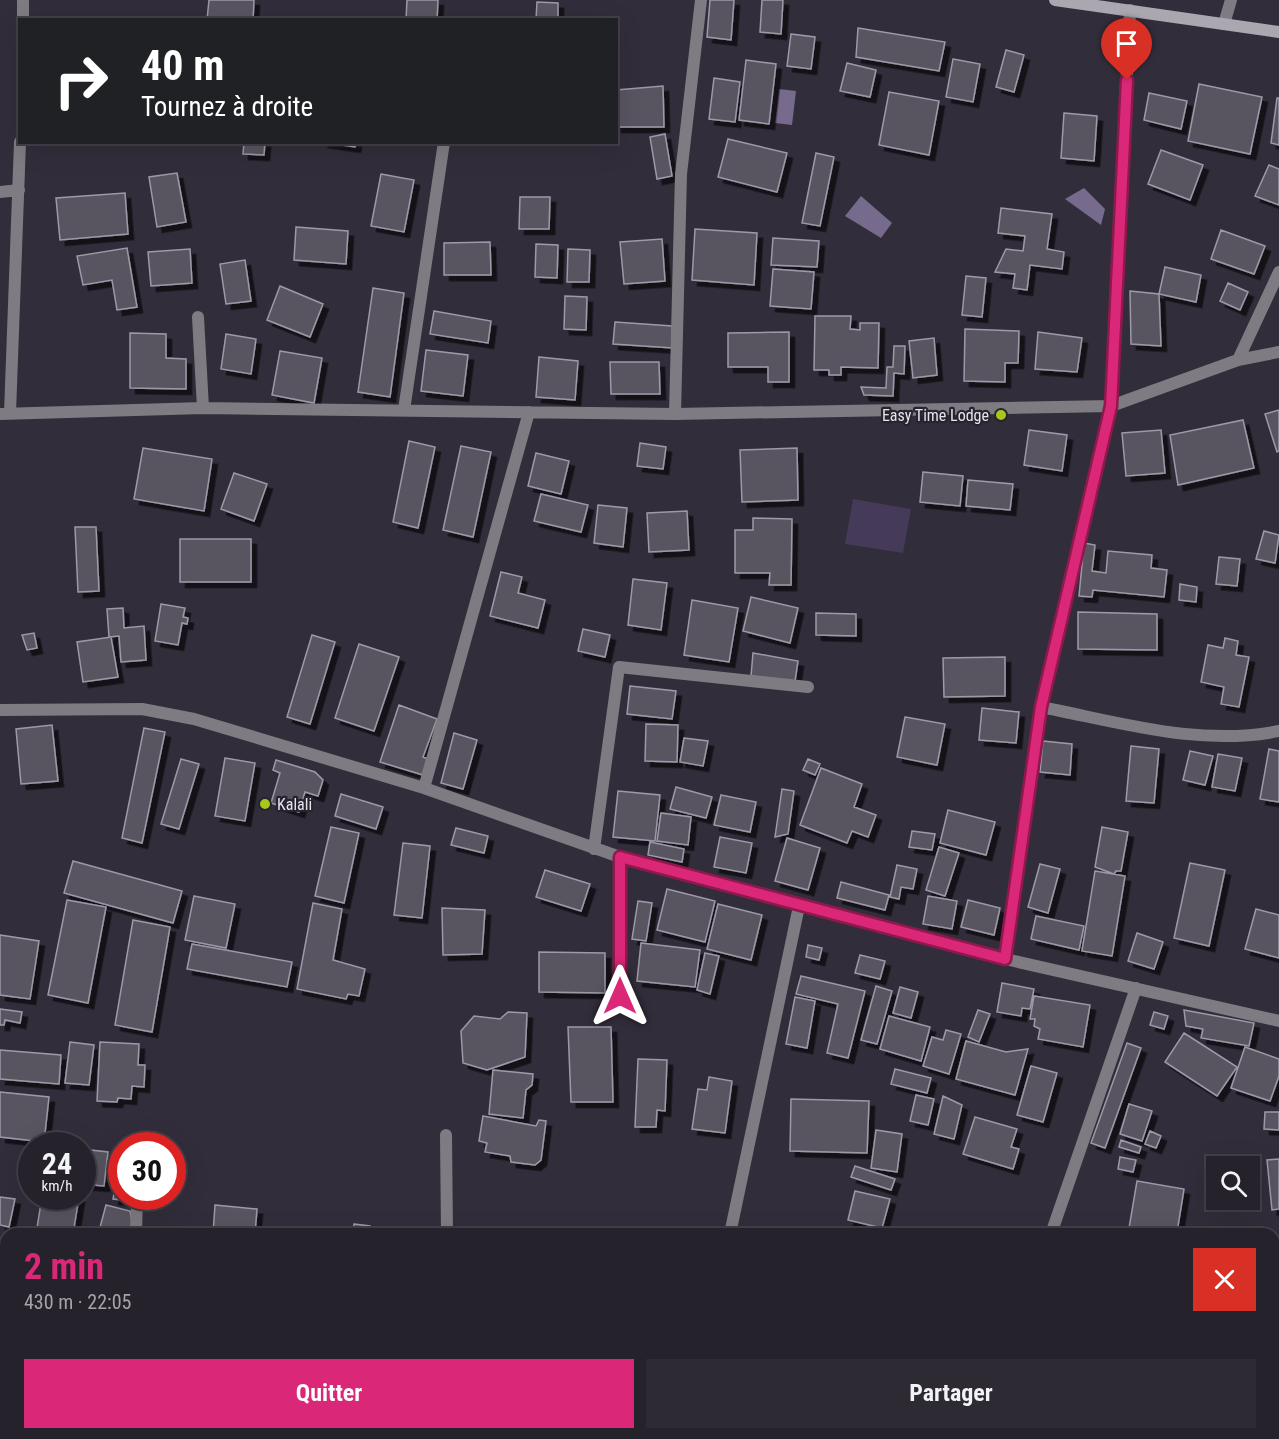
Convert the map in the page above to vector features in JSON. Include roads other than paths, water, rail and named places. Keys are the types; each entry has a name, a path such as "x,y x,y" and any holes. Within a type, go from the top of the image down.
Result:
{"street":[{"path":"23,0 23,18"},
{"path":"675,414 681,174 701,0"},
{"path":"1055,0 1279,32"},
{"path":"1224,24 1232,0"},
{"path":"1005,959 1041,707 1111,406 1130,10"},
{"path":"20,144 5,414 203,408 675,414 1111,406 1238,360 1279,352"},
{"path":"404,410 444,144"},
{"path":"0,192 19,190"},
{"path":"1238,360 1279,272"},
{"path":"198,317 203,408"},
{"path":"424,788 529,412"},
{"path":"594,849 619,667 808,687"},
{"path":"1041,707 1193,736 1263,734 1279,731"},
{"path":"0,710 142,709 194,719 424,788 620,857 1005,959 1279,1021"},
{"path":"620,857 620,996"},
{"path":"731,1228 799,906"},
{"path":"1053,1228 1136,988"},
{"path":"446,1135 447,1228"},
{"path":"136,1228 137,1210"}],"place":[{"name":"Easy Time Lodge","path":"1001,415"},
{"name":"Kalali","path":"265,804"}]}
